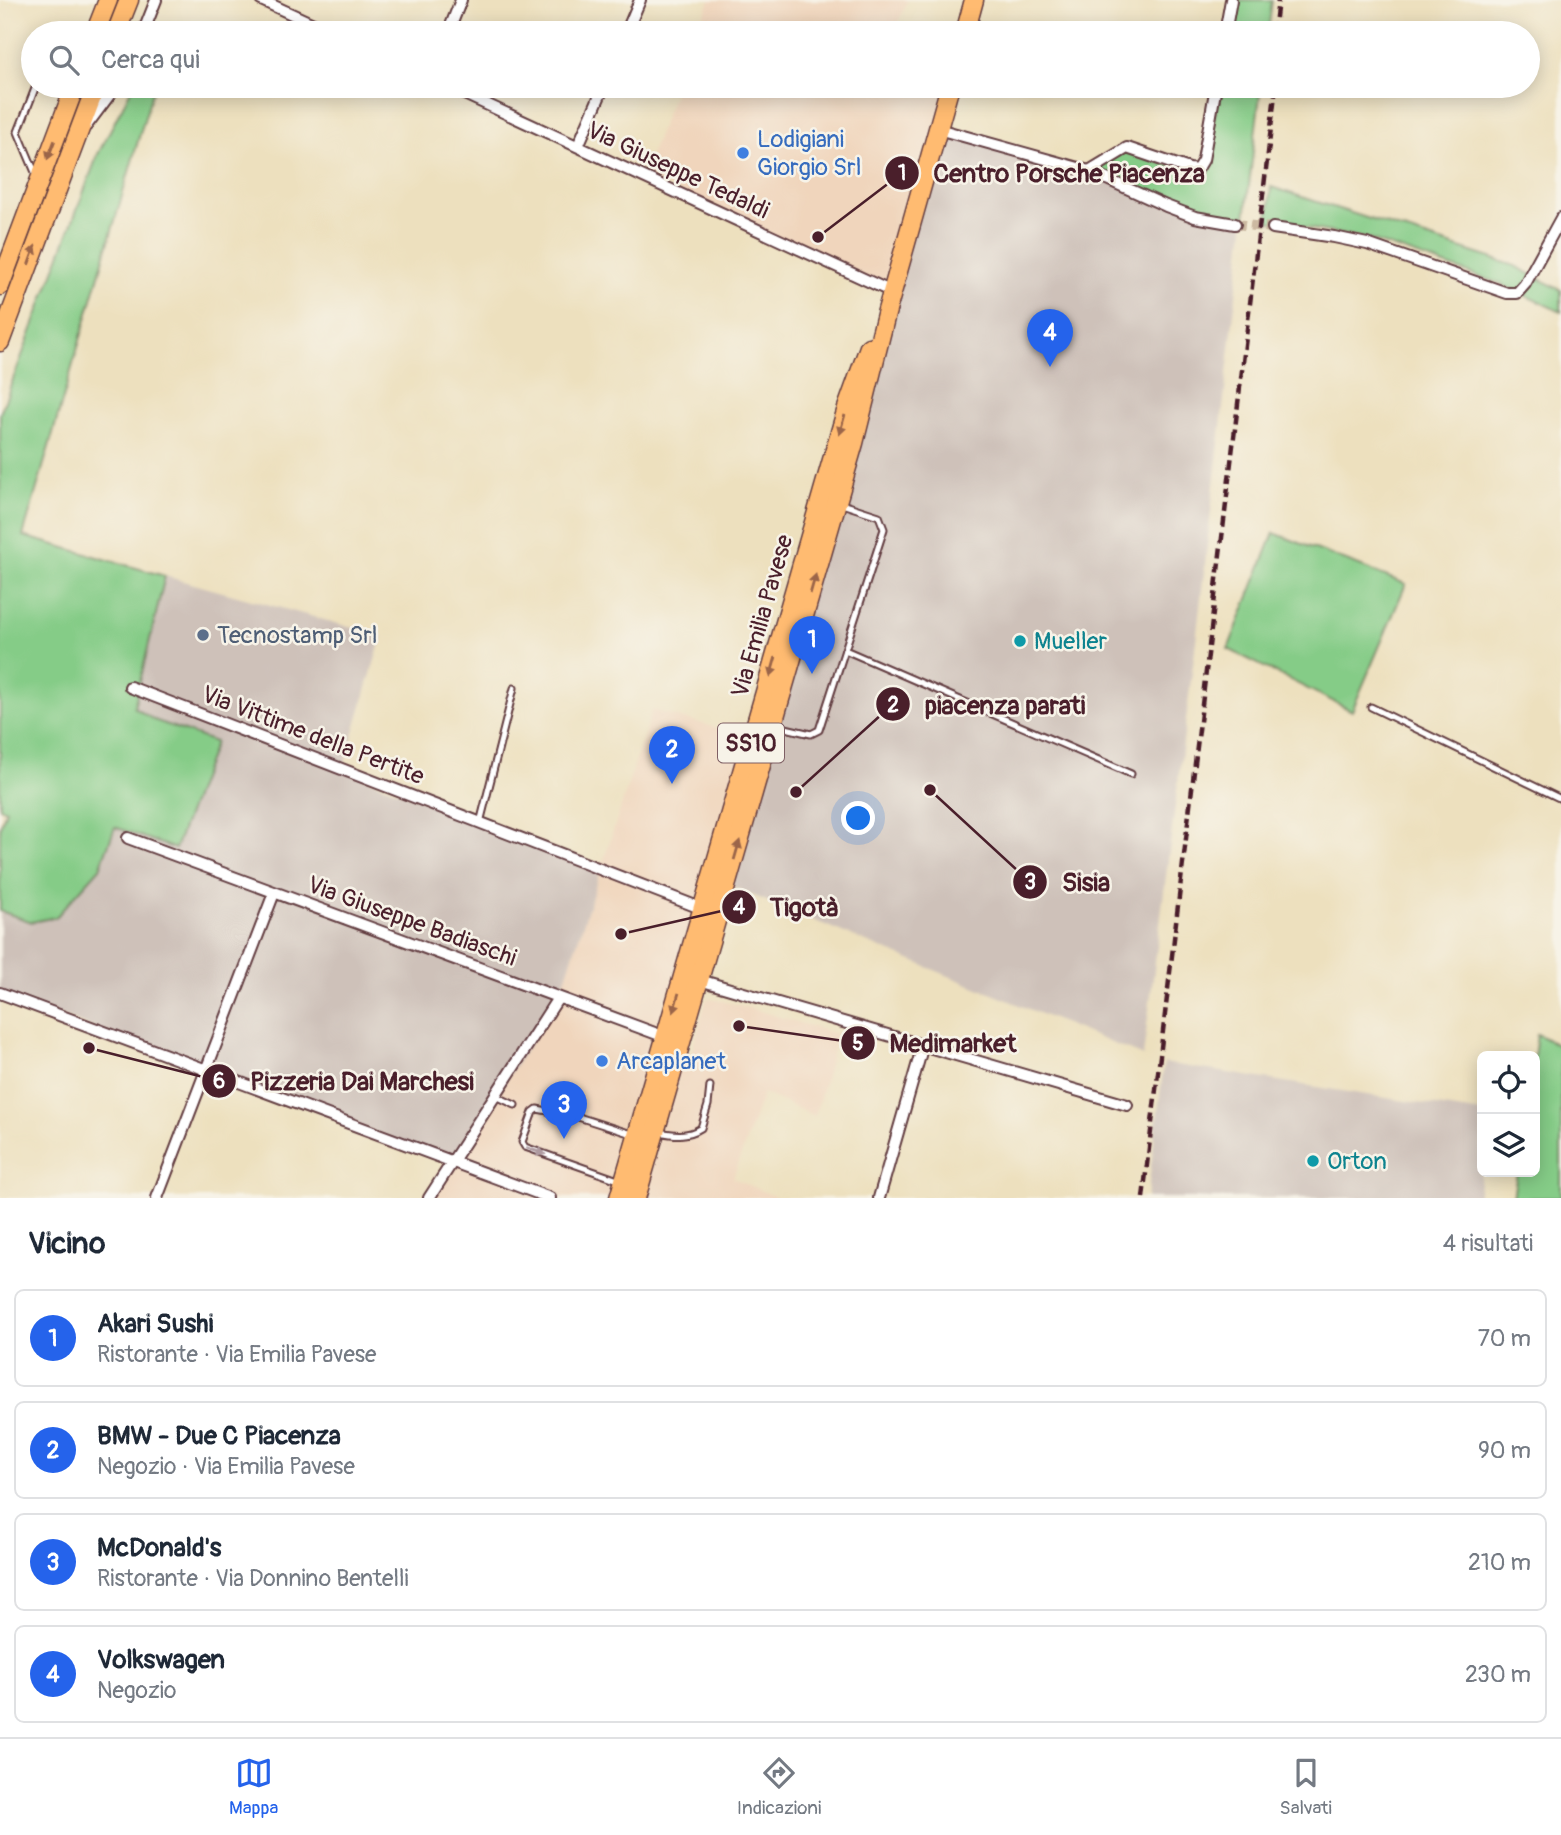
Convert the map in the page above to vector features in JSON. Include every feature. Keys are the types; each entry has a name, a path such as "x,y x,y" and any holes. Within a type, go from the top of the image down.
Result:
{"main road":[{"path":"100,21 108,0"},
{"path":"121,21 129,0"},
{"path":"968,21 974,0"},
{"path":"0,286 71,98"},
{"path":"0,342 91,98"},
{"name":"Via Emilia Pavese","path":"621,1190 646,1134 765,733 829,501 847,408 866,352 892,292 947,98"},
{"name":"Via Emilia Pavese","path":"691,978 703,909 765,733"},
{"name":"Via Emilia Pavese","path":"636,1198 646,1134"}],"street":[{"path":"148,21 156,0"},
{"path":"261,0 307,21"},
{"path":"453,21 461,0"},
{"path":"631,21 640,0"},
{"path":"1227,21 1231,0"},
{"path":"75,139 107,98"},
{"name":"Via Giuseppe Tedaldi","path":"473,98 892,292"},
{"path":"578,146 599,98"},
{"path":"1089,170 1127,148 1197,170 1203,160 1214,98"},
{"path":"938,130 1089,170 1166,206 1195,216 1235,224"},
{"path":"1273,228 1367,244 1507,293 1517,293 1525,284 1561,218"},
{"name":"Via Vittime della Pertite","path":"130,687 703,909"},
{"name":"Via Giuseppe Badiaschi","path":"128,838 674,1040"},
{"path":"157,1198 274,893"},
{"path":"691,978 1127,1105"},
{"path":"0,993 550,1198"},
{"path":"429,1198 558,998"},
{"path":"879,1198 923,1045"}],"lane":[{"path":"31,98 18,132 39,183"},
{"path":"765,733 811,734 819,730 884,529 879,516 829,501"},
{"path":"845,650 1131,774"},
{"path":"481,823 514,688"},
{"path":"1371,707 1561,799"},
{"path":"621,1190 525,1147 522,1142 533,1112 537,1109 575,1116 646,1134 692,1134 701,1128 710,1086"},
{"path":"496,1096 514,1105"}],"shaded area":[{"path":"710,0 908,0 898,21 702,21"},
{"path":"672,98 944,98 890,292 643,174"},
{"path":"934,131 1088,169 1192,208 1245,218 1196,641 1143,1056 718,881"},
{"path":"165,576 382,636 343,770 601,868 559,999 453,1162 0,993 0,911 32,922 100,868 115,827 175,849 214,743 154,720 134,707"},
{"path":"652,710 758,739 669,1053 689,1061 707,998 837,1034 815,1116 763,1093 733,1178 778,1198 429,1198 559,999"},
{"path":"1164,1063 1477,1112 1477,1177 1481,1177 1478,1198 1147,1198"}],"green space":[{"path":"1236,0 1272,0 1269,21 1232,21"},
{"path":"127,98 151,98 23,536 165,576 134,707 154,720 215,742 175,849 115,827 100,868 56,917 32,922 0,911 0,827 6,810 0,808 0,414 98,154"},
{"path":"1218,98 1260,98 1245,218 1192,208 1088,169 1126,150 1203,178"},
{"path":"1271,187 1515,266 1561,290 1561,312 1498,283 1368,239 1268,221"},
{"path":"1274,533 1406,584 1352,711 1228,649"},
{"path":"1537,1034 1561,1047 1561,1198 1513,1198 1516,1177 1540,1177 1540,1051 1535,1051"}],"tunnel":[{"path":"1235,224 1273,228"}],"railway":[{"path":"1275,21 1278,0"},
{"path":"1143,1198 1275,98"}],"place":[{"name":"Lodigiani Giorgio Srl","path":"743,153"},
{"name":"Centro Porsche Piacenza","path":"818,237"},
{"name":"Volkswagen","path":"1050,367"},
{"name":"Tecnostamp Srl","path":"203,635"},
{"name":"Mueller","path":"1020,641"},
{"name":"Akari Sushi","path":"812,674"},
{"name":"BMW - Due C Piacenza","path":"672,784"},
{"name":"Sisia","path":"930,790"},
{"name":"piacenza parati","path":"796,792"},
{"name":"Tigotà","path":"621,934"},
{"name":"Medimarket","path":"739,1026"},
{"name":"Pizzeria Dai Marchesi","path":"89,1048"},
{"name":"Arcaplanet","path":"602,1061"},
{"name":"McDonald's","path":"564,1139"},
{"name":"Orton","path":"1313,1161"}]}
